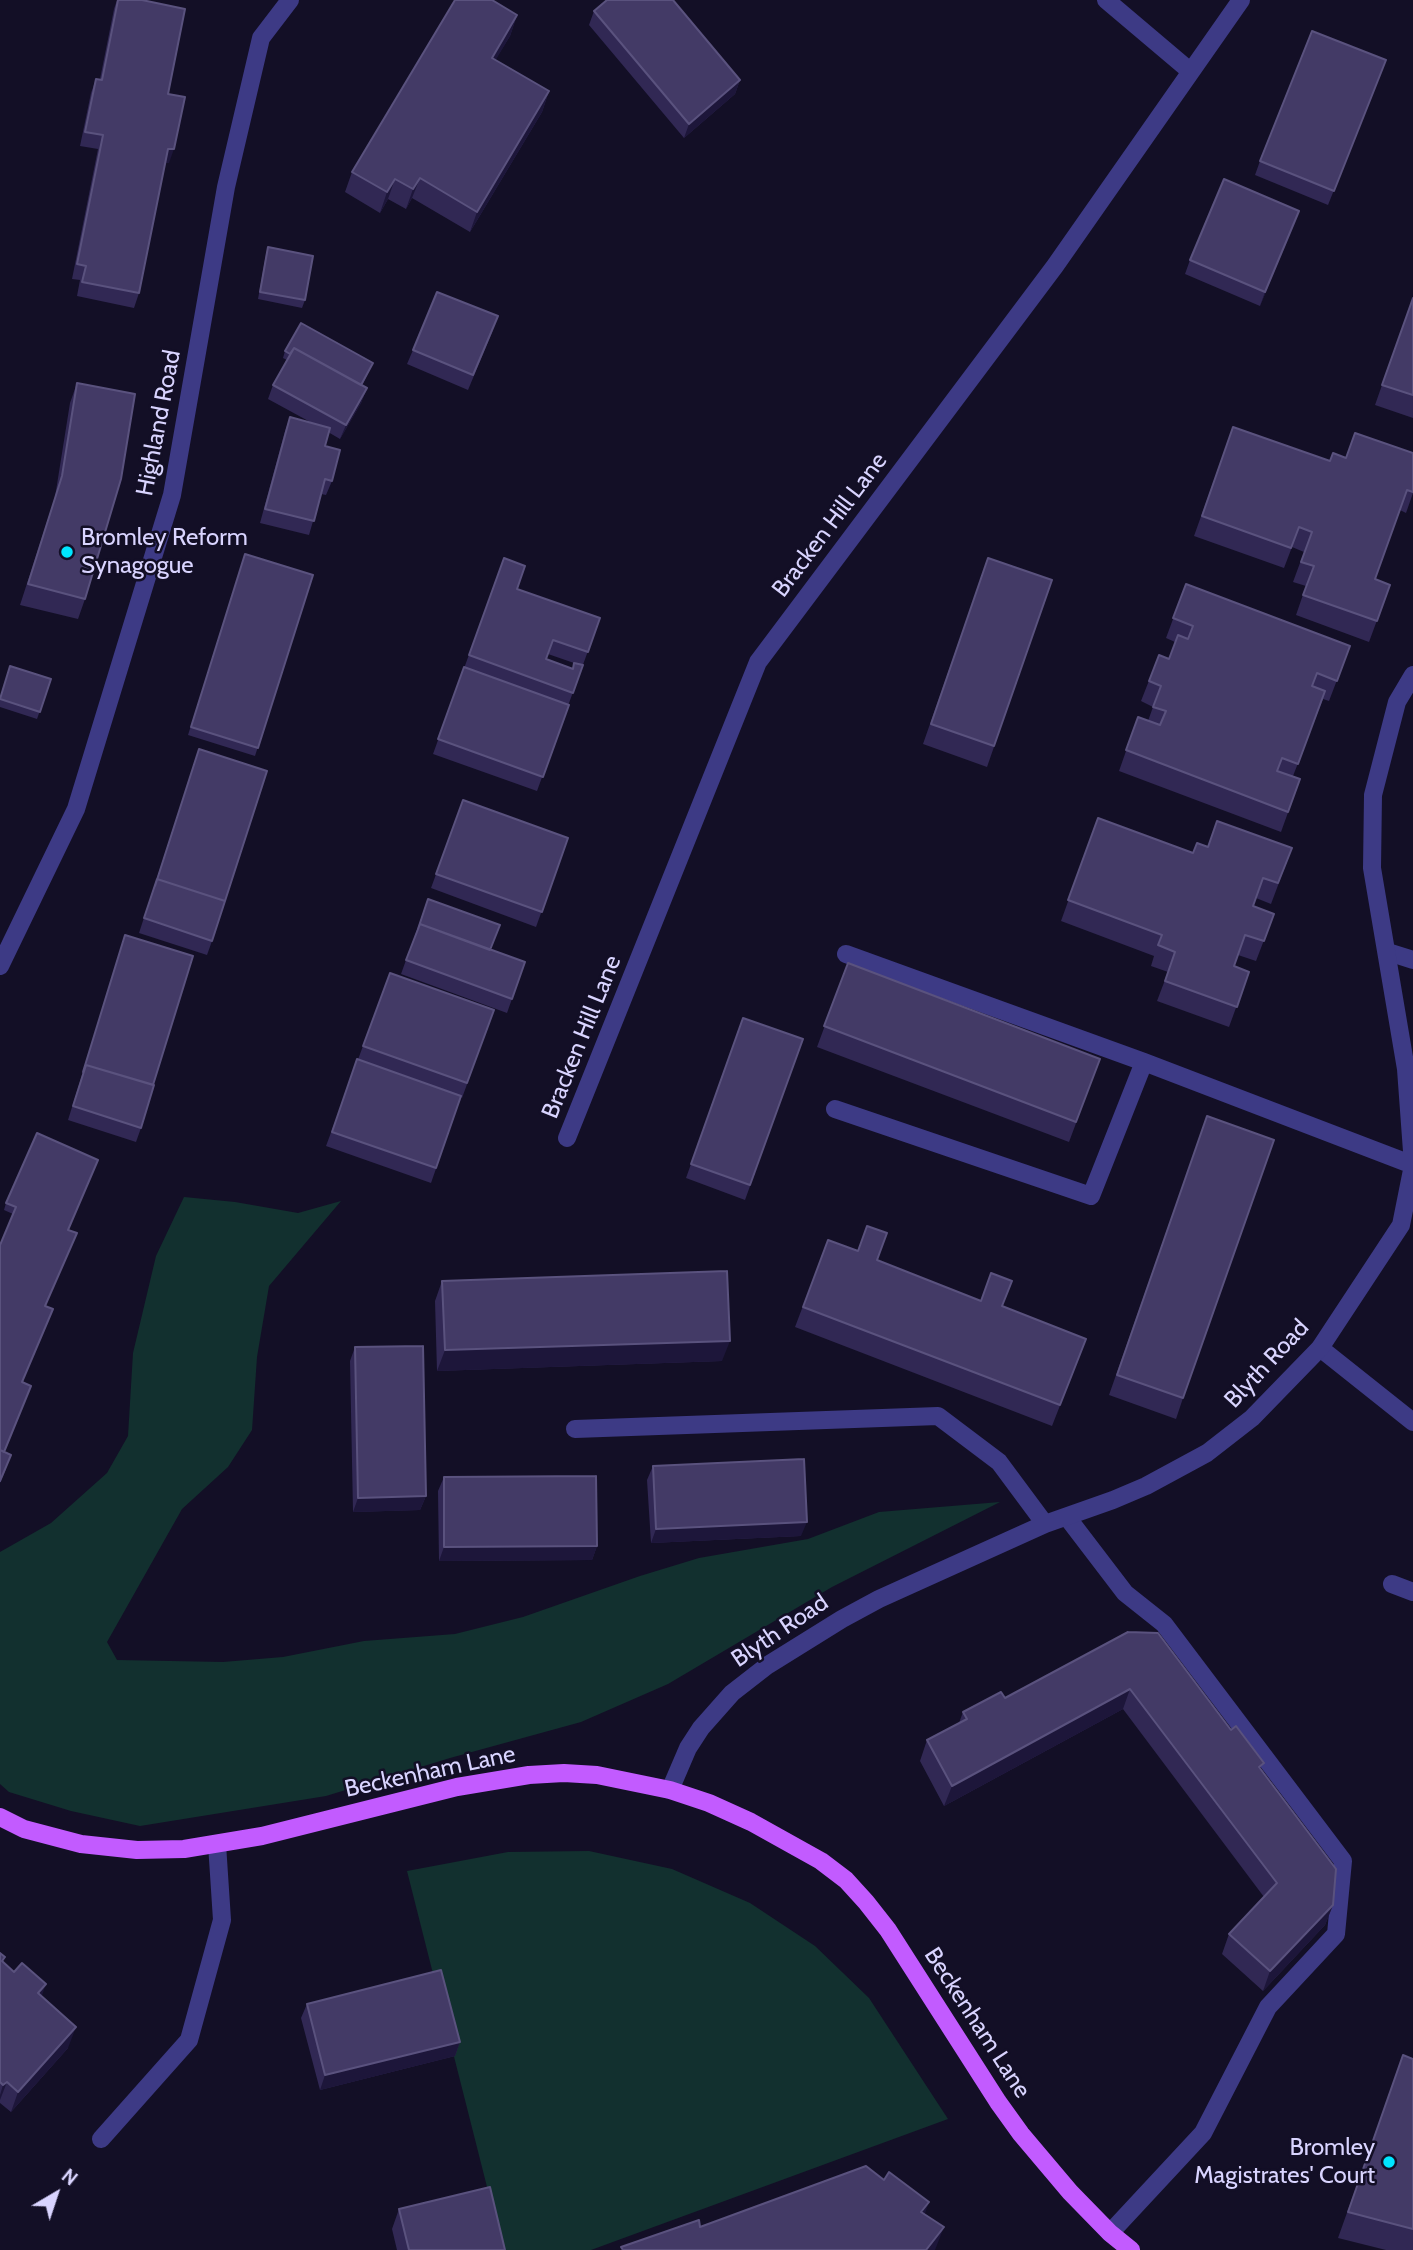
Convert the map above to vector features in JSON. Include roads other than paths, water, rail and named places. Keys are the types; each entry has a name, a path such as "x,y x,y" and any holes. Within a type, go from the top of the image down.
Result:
{"main road":[{"name":"Beckenham Lane","path":"0,1817 24,1829 81,1844 137,1850 184,1849 262,1836 457,1787 529,1775 564,1773 597,1775 670,1790 720,1808 793,1844 821,1861 853,1887 888,1930 1021,2134 1070,2192 1110,2233 1131,2250"}],"street":[{"name":"Highland Road","path":"0,966 76,809 172,495 226,187 261,38 290,0"},
{"path":"1106,0 1190,71"},
{"name":"Bracken Hill Lane","path":"567,1138 758,662 1055,266 1241,0"},
{"name":"Blyth Road","path":"670,1790 688,1748 701,1728 732,1693 768,1665 870,1604 1045,1524 1146,1486 1207,1453 1252,1419 1320,1348 1401,1225 1413,1165 1406,1069 1372,868 1373,795 1397,702 1413,675"},
{"path":"1388,952 1413,960"},
{"path":"846,954 1144,1062 1413,1165"},
{"path":"835,1109 1091,1196 1144,1062"},
{"path":"1320,1348 1413,1422"},
{"path":"575,1429 938,1416 999,1462 1045,1524"},
{"path":"1067,1517 1125,1592 1164,1624 1343,1861 1336,1934 1268,2007 1203,2133 1110,2233"},
{"path":"1392,1584 1413,1592"},
{"path":"101,2139 190,2040 222,1920 217,1844"}],"place":[{"name":"Bromley Reform Synagogue","path":"67,552"},
{"name":"Bromley Magistrates' Court","path":"1389,2162"}]}
